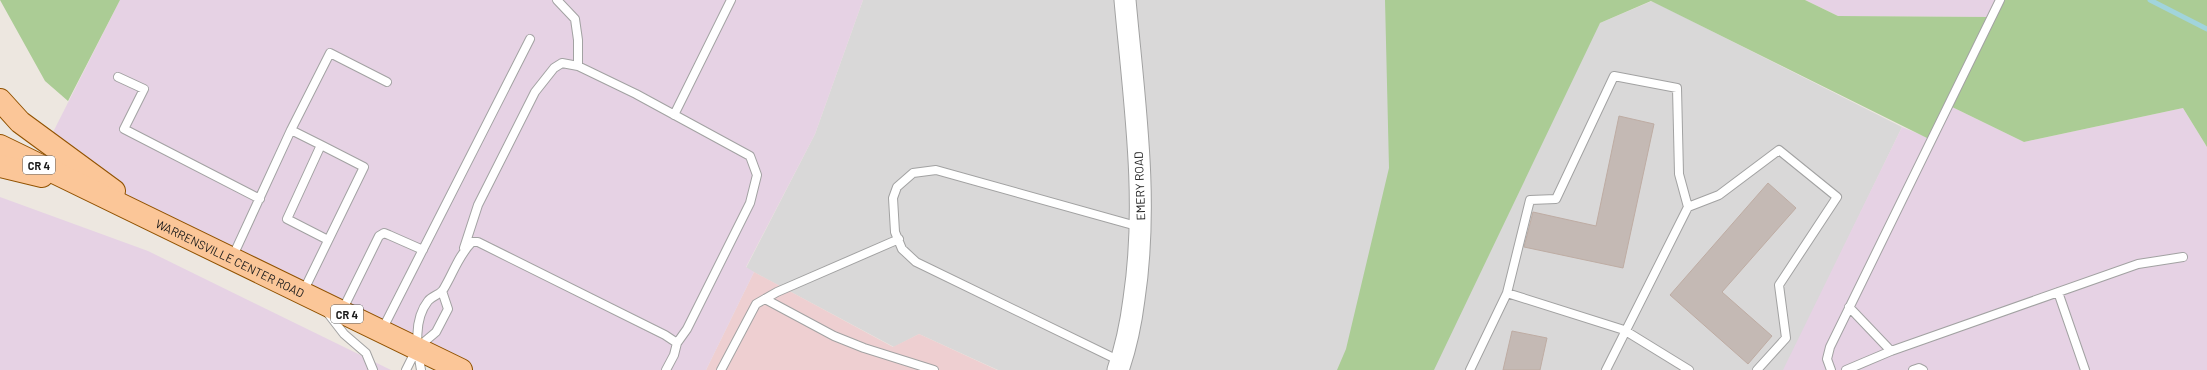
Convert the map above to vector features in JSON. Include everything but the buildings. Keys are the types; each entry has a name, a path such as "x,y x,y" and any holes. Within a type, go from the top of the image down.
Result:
{"main road":[{"path":"0,100 20,122 154,220"},
{"name":"WARRENSVILLE CENTER ROAD","path":"0,146 461,370"},
{"path":"0,166 78,184"}],"street":[{"name":"EMERY ROAD","path":"1119,366 1129,329 1135,295 1141,228 1141,179 1125,0"}],"lane":[{"path":"557,0 575,19 578,40 578,66"},
{"path":"674,115 731,0"},
{"path":"1831,370 1828,359 1830,347 2000,0"},
{"path":"381,331 530,39"},
{"path":"232,258 291,130 330,53 387,82"},
{"path":"421,370 417,348 419,322 428,301 442,291 463,251 478,205 535,92 554,68 562,63 578,66 750,156 757,175 750,203 687,329 676,343 674,355 666,370"},
{"path":"1470,370 1507,293 1530,200 1556,199 1614,76 1677,88 1679,174 1688,207"},
{"path":"118,77 144,90 124,129 260,199"},
{"path":"291,130 364,167 328,240 310,296 344,334 366,353 373,370"},
{"path":"321,145 287,219 328,240"},
{"path":"1606,370 1624,330 1688,207 1719,195 1779,150 1837,197 1779,285 1786,338 1757,370"},
{"path":"1119,366 916,262 902,249 898,239 893,198 898,187 913,173 936,170 1141,228"},
{"path":"342,312 379,236 384,233 423,250"},
{"path":"721,370 756,304 777,292 898,239"},
{"path":"463,251 472,242 478,242 665,335 676,343"},
{"path":"1846,370 1891,351 2138,264 2183,257"},
{"path":"406,370 417,348 436,332 448,309 442,291"},
{"path":"2058,292 2085,370"},
{"path":"1507,293 1624,330 1689,370"},
{"path":"765,299 834,336 864,348 934,370"},
{"path":"1849,307 1891,351"},
{"path":"1913,370 1919,368 1923,370"}],"shaded area":[{"path":"120,0 863,0 815,134 746,267 754,272 706,370 461,370 154,220 48,142"},
{"path":"863,0 1551,0 1600,23 1652,1 1902,127 1784,370 998,370 919,334 894,347 746,268 815,134"},
{"path":"1805,0 2000,0 1992,17 1838,16"},
{"path":"1948,105 2024,142 2183,108 2207,147 2207,370 1783,370 1902,127 1931,139"},
{"path":"0,197 148,251 391,370 0,370"},
{"path":"754,272 893,347 919,334 997,370 706,370"}],"green space":[{"path":"0,0 120,0 68,101 45,81"},
{"path":"1385,0 1805,0 1838,16 1992,17 2000,0 2207,0 2207,147 2183,108 2024,142 1948,105 1931,140 1651,1 1600,23 1434,370 1337,370 1346,349 1389,168"}],"waterway":[{"path":"2150,0 2207,29"}]}
